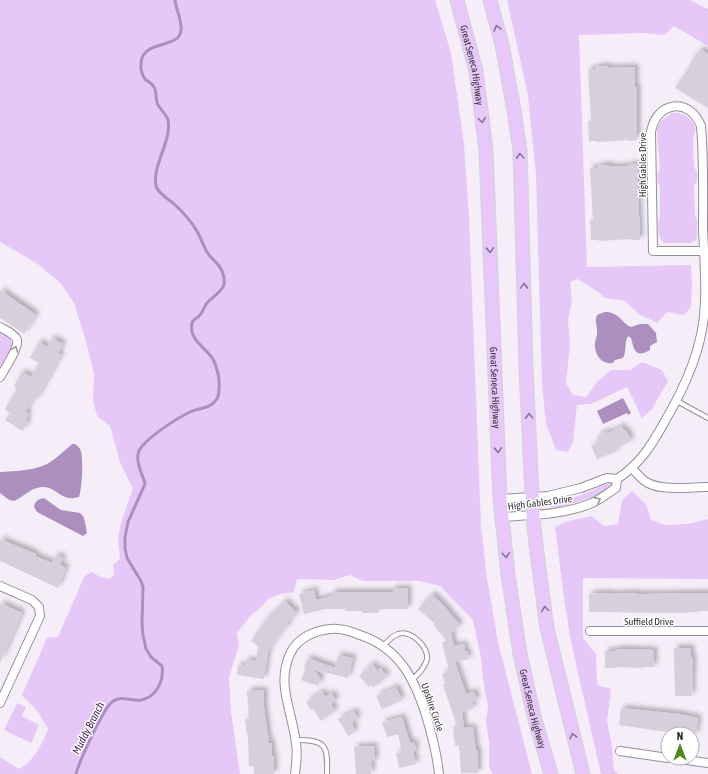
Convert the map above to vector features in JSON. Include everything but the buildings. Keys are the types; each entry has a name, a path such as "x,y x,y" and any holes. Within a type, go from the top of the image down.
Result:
{"main road":[{"name":"Great Seneca Highway","path":"457,0 476,71 486,150 500,499 508,575 520,654 535,720 551,774"},
{"path":"490,0 502,45 520,151 526,360 533,515 536,545 547,628 583,774"}],"street":[{"name":"High Gables Drive","path":"501,517 533,515 574,509 592,503 616,488 618,480 643,457 658,435 677,401 687,379 702,329 707,303 707,269 704,250 705,148 702,126 695,114 679,106 668,107 661,111 656,117 652,126 653,251 704,250"},
{"path":"0,327 13,335 17,340 17,345 0,377"},
{"path":"632,468 643,480 653,485 666,487 708,487"},
{"name":"High Gables Drive","path":"500,499 548,496 581,488 607,478 618,480"},
{"path":"0,586 32,600 39,607 40,616 0,703"},
{"name":"Upshire Circle","path":"296,774 296,740 284,689 285,671 291,652 300,641 310,634 323,629 338,628 368,637 383,646 403,666 419,694 437,754 439,774"},
{"name":"Suffield Drive","path":"590,630 708,632"},
{"path":"620,751 660,757"}],"lane":[{"path":"677,401 708,418"},
{"path":"383,646 393,637 402,633 412,635 423,646 427,654 426,662 423,668 412,680"},
{"path":"296,740 312,740 324,746 328,754 327,774"}],"shaded area":[{"path":"0,0 435,0 451,53 464,144 469,217 481,526 487,578 498,642 532,774 493,774 489,767 489,743 486,721 488,706 481,658 473,620 440,586 419,581 363,581 350,575 334,580 297,579 294,592 280,594 268,599 252,614 237,633 239,645 229,678 231,712 240,774 0,774 0,757 19,769 33,757 43,740 48,729 38,712 22,695 47,638 58,637 84,577 91,572 109,579 114,575 113,565 120,559 118,540 120,526 133,488 120,462 110,426 97,416 93,400 94,374 74,303 61,284 38,264 0,242"},
{"path":"507,0 690,0 708,9 708,46 674,26 664,35 644,33 579,35 587,267 691,265 692,286 691,307 684,315 667,312 657,323 639,314 625,301 605,298 591,287 577,279 570,282 572,301 568,320 570,344 566,383 573,395 586,397 598,381 611,370 630,370 642,362 662,370 668,381 652,409 642,418 627,387 591,404 577,405 573,442 568,452 556,450 546,424 542,385 536,176 528,95"},
{"path":"672,113 686,116 695,127 693,137 694,167 697,172 697,182 694,185 697,238 695,241 690,243 665,243 660,238 658,231 660,217 660,187 657,178 660,169 657,129 661,121"},
{"path":"610,312 617,315 631,327 640,324 648,324 656,333 657,342 650,346 650,350 645,353 638,353 634,349 631,338 628,336 623,358 615,360 613,363 605,362 597,355 595,342 597,335 597,315"},
{"path":"0,331 11,340 12,350 0,371"},
{"path":"623,398 631,413 628,415 627,413 603,424 597,411"},
{"path":"72,444 79,447 82,458 81,487 79,497 68,498 47,487 34,489 14,501 9,500 0,493 0,472 24,470 42,466 54,460"},
{"path":"614,482 614,484 607,489 586,500 554,508 551,507 551,504 555,502 567,500"},
{"path":"632,491 646,504 651,520 665,525 688,524 708,519 708,579 583,578 583,638 596,654 597,685 611,689 607,721 612,746 614,770 618,774 601,774 571,642 555,527 568,521 592,516 604,526 618,524 622,500"},
{"path":"44,498 61,510 80,513 83,516 87,533 83,536 37,512 34,507 35,503"},
{"path":"17,703 26,707 22,716 39,725 31,743 4,730"}],"waterway":[{"name":"Muddy Branch","path":"76,774 97,725 112,702 122,698 137,700 147,698 155,692 162,677 162,666 151,657 146,649 142,623 143,587 127,558 125,548 125,537 128,522 145,484 139,466 138,454 140,449 153,436 178,418 192,411 211,405 217,399 219,393 219,377 213,359 195,339 191,329 193,320 199,316 207,303 224,285 223,275 220,267 207,253 198,233 190,221 157,189 157,170 167,136 168,120 158,105 154,87 145,79 141,69 142,58 146,52 157,46 170,42 179,36 181,23 175,0"}]}
